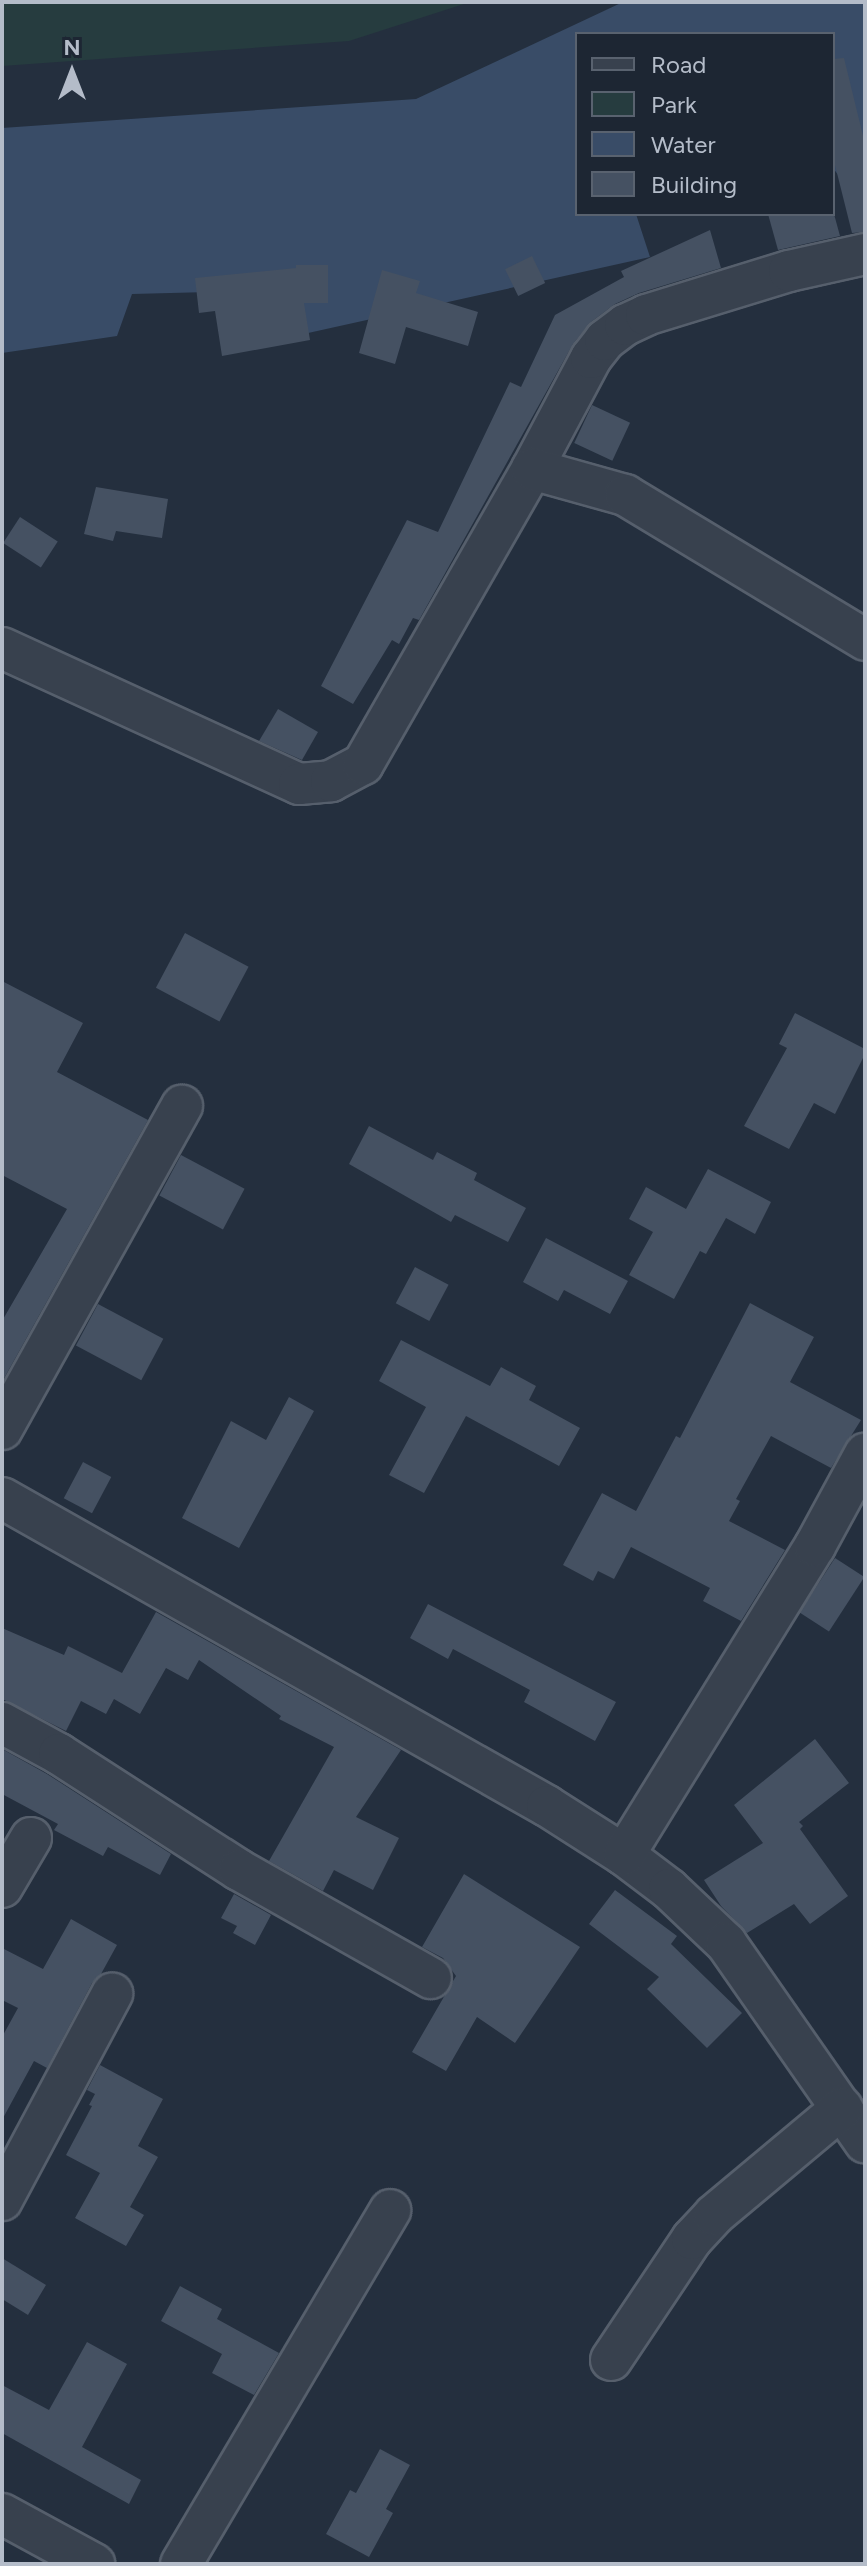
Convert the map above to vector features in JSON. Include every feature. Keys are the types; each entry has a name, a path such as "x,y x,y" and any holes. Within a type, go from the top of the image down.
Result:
{"street":[{"path":"2,648 299,784 331,781 363,764 532,469 591,358 605,340 646,315 775,276 865,254"},
{"path":"532,469 625,495 865,640"},
{"path":"2,1429 182,1106"},
{"path":"624,1855 815,1546 865,1454"},
{"path":"2,1498 547,1806 624,1855 669,1889 726,1943 865,2142"},
{"path":"2,1723 59,1754 239,1870 431,1978"},
{"path":"2,1887 31,1838"},
{"path":"2,2200 112,1994"},
{"path":"611,2360 692,2239 714,2215 842,2108"},
{"path":"181,2564 390,2210"},
{"path":"2,2514 94,2564"}],"green space":[{"path":"2,2 470,2 349,41 2,66"}],"water":[{"path":"623,2 865,2 865,181 847,187 835,171 835,32 575,32 575,216 637,216 650,257 250,346 209,292 132,294 117,336 2,353 2,128 416,99"}],"building":[{"path":"844,58 865,144 865,232 852,233 835,165 835,59"},
{"path":"769,216 835,216 840,236 778,250"},
{"path":"710,230 721,268 639,293 615,304 591,322 573,344 419,620 413,618 399,644 392,640 353,704 321,686 407,520 438,532 510,382 521,387 555,315 624,277 621,271"},
{"path":"532,256 545,283 518,296 505,269"},
{"path":"296,265 328,265 328,303 304,303 310,340 222,356 215,311 199,313 195,278 296,268"},
{"path":"382,270 420,281 416,293 478,312 468,346 406,327 395,364 359,353"},
{"path":"592,405 630,423 612,461 574,443"},
{"path":"96,487 168,499 162,538 116,531 113,541 84,534"},
{"path":"20,517 58,542 41,568 3,543"},
{"path":"278,709 318,732 302,760 259,741"},
{"path":"185,933 249,967 219,1022 156,988"},
{"path":"2,981 83,1023 57,1072 148,1120 2,1382 2,1321 67,1209 2,1175"},
{"path":"795,1013 865,1049 865,1054 835,1114 814,1103 789,1149 744,1126 787,1048 779,1044"},
{"path":"369,1126 433,1160 437,1152 477,1173 474,1180 526,1208 508,1242 455,1215 451,1222 349,1164"},
{"path":"181,1155 245,1189 223,1229 159,1196"},
{"path":"708,1169 771,1202 755,1234 726,1218 706,1254 700,1251 674,1299 629,1275 653,1232 629,1219 646,1187 686,1209"},
{"path":"546,1238 628,1281 610,1314 564,1290 558,1301 523,1282"},
{"path":"415,1267 449,1285 429,1321 396,1303"},
{"path":"750,1303 814,1337 790,1382 861,1420 831,1468 771,1436 736,1499 740,1501 729,1521 785,1550 741,1621 703,1601 710,1588 631,1547 614,1579 598,1571 593,1581 563,1565 602,1493 636,1511 676,1436 680,1438"},
{"path":"98,1304 163,1339 141,1380 76,1345"},
{"path":"401,1340 490,1386 501,1367 536,1386 529,1400 580,1428 559,1466 466,1416 424,1493 389,1475 426,1407 379,1381"},
{"path":"289,1397 314,1411 239,1548 182,1518 231,1421 266,1440"},
{"path":"83,1462 111,1477 92,1513 64,1498"},
{"path":"835,1558 864,1577 829,1632 800,1613"},
{"path":"428,1604 616,1702 595,1741 524,1702 530,1690 453,1649 448,1659 410,1638"},
{"path":"156,1612 401,1750 356,1817 399,1838 373,1890 334,1870 323,1891 269,1861 334,1747 279,1719 281,1716 199,1660 188,1680 166,1668 140,1714 114,1699 106,1714 81,1701 66,1731 2,1699 2,1628 64,1655 68,1646 122,1673"},
{"path":"815,1739 849,1783 799,1822 803,1826 800,1829 848,1896 810,1924 794,1904 747,1933 721,1906 704,1880 763,1843 734,1805"},
{"path":"2,1749 47,1774 171,1854 160,1875 108,1847 103,1856 54,1830 58,1824 2,1794"},
{"path":"464,1874 580,1947 515,2043 477,2017 446,2071 412,2052 456,1976 443,1958 422,1947"},
{"path":"615,1890 677,1936 671,1944 742,2013 707,2048 647,1989 659,1977 589,1924"},
{"path":"234,1894 271,1915 255,1945 233,1933 237,1926 221,1918"},
{"path":"71,1919 117,1945 101,1974 92,1983 47,2068 34,2061 2,2120 2,2037 18,2008 2,2000 2,1948 43,1969"},
{"path":"100,2065 163,2099 138,2146 158,2157 130,2207 144,2215 126,2246 75,2218 100,2173 66,2155 92,2106 89,2105 95,2094 87,2090"},
{"path":"2,2258 46,2285 28,2315 2,2299"},
{"path":"180,2286 222,2309 217,2319 279,2353 254,2395 212,2373 222,2354 161,2321"},
{"path":"87,2342 127,2364 82,2447 141,2480 129,2504 2,2433 2,2385 49,2410"},
{"path":"380,2449 410,2465 386,2509 393,2513 369,2557 326,2534 350,2490 356,2493"}]}
